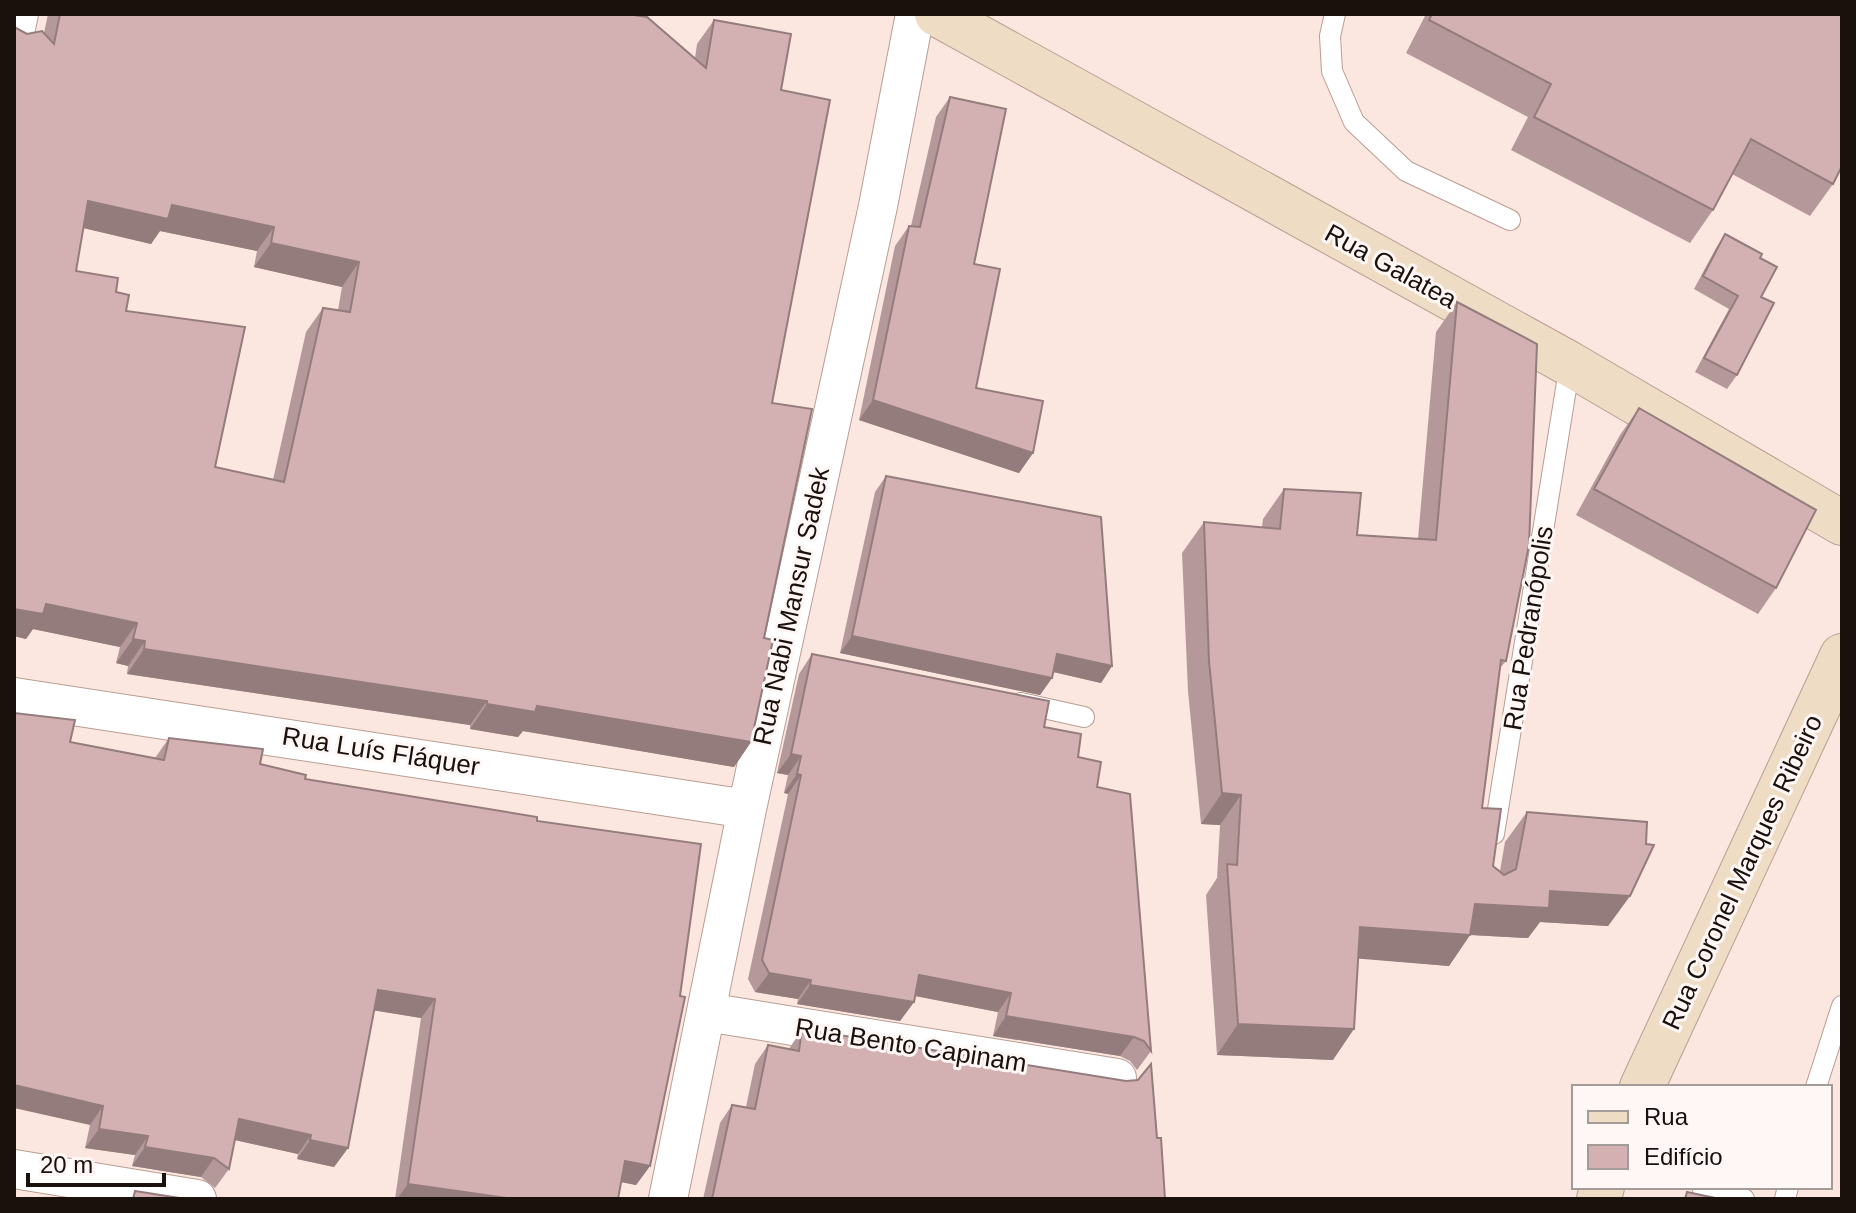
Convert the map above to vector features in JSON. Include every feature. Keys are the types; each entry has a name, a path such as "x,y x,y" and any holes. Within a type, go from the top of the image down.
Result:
{"street":[{"path":"14,37 19,14"},
{"name":"Rua Nabi Mansur Sadek","path":"668,1199 747,809 789,656 915,14"},
{"name":"Rua Galatea","path":"937,14 1570,364 1842,523"},
{"name":"Rua Coronel Marques Ribeiro","path":"1643,1085 1842,656"},
{"name":"Rua Luís Fláquer","path":"14,697 747,809"},
{"name":"Rua Bento Capinam","path":"706,1012 1117,1078"},
{"path":"14,1169 197,1199"}],"lane":[{"path":"1335,14 1330,36 1332,71 1354,122 1406,171 1510,220"},
{"name":"Rua Pedranópolis","path":"1489,861 1570,364"},
{"path":"1002,699 1084,717"},
{"path":"1817,1085 1842,1006"},
{"path":"1703,1190 1744,1199"}],"building":[{"path":"60,14 627,14 647,17 706,68 714,20 791,34 781,90 830,100 772,403 812,409 764,638 773,640 751,742 537,706 535,712 487,704 487,701 144,649 145,641 133,639 137,623 46,604 43,614 14,609 14,25 27,34 42,31 54,44","holes":["88,201 168,219 172,205 274,227 271,243 359,262 350,312 323,308 284,482 215,467 245,327 126,311 129,295 116,292 118,278 76,271"]},
{"path":"1432,14 1842,14 1842,166 1833,184 1751,139 1713,210 1534,117 1551,84 1429,20"},
{"path":"950,97 1006,109 974,264 1000,269 976,388 1043,401 1033,453 873,400 909,226 920,227"},
{"path":"1725,234 1762,254 1760,258 1777,267 1761,297 1774,303 1737,375 1704,358 1738,296 1703,276"},
{"path":"1457,302 1537,344 1529,545 1506,661 1501,660 1482,808 1501,809 1493,866 1504,875 1516,869 1527,812 1647,822 1646,844 1654,845 1630,896 1550,891 1549,908 1475,904 1470,935 1360,927 1354,1029 1238,1024 1227,864 1237,865 1241,795 1222,793 1209,661 1204,522 1280,529 1284,489 1361,493 1357,535 1436,540"},
{"path":"1639,408 1816,510 1776,588 1594,489"},
{"path":"886,476 1101,517 1112,666 1057,654 1052,678 852,636"},
{"path":"812,654 1049,701 1044,727 1081,734 1078,757 1101,762 1097,787 1130,794 1151,1051 1144,1041 1134,1037 1006,1016 1011,993 919,975 914,1002 810,985 811,980 769,973 762,960 801,775 797,774 801,756 791,754"},
{"path":"14,713 75,720 70,742 164,760 169,738 263,749 260,764 306,775 305,779 537,817 537,821 701,844 680,996 685,997 650,1166 625,1161 618,1199 514,1199 408,1184 435,999 378,990 348,1148 310,1140 311,1135 239,1119 229,1169 214,1158 145,1147 148,1136 99,1129 103,1106 14,1085"},
{"path":"802,1029 1126,1081 1138,1080 1151,1064 1165,1199 712,1199 732,1105 755,1109 768,1045 799,1051"},
{"path":"135,1191 186,1199 133,1199"},
{"path":"1687,1192 1720,1199 1685,1199"}]}
